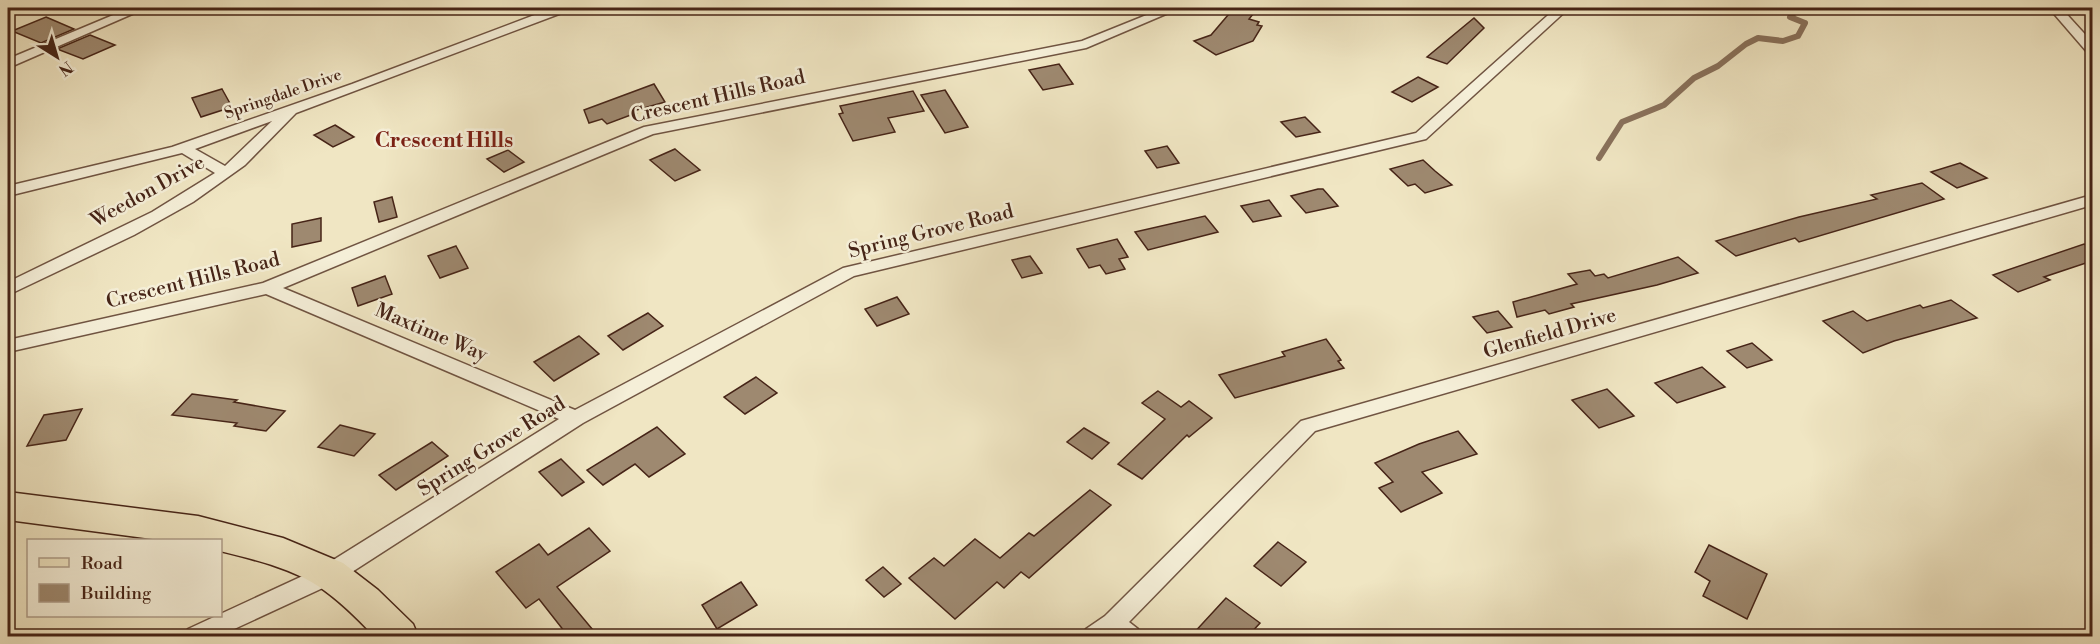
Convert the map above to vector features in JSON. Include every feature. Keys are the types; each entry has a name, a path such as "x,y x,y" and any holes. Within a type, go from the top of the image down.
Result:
{"main road":[{"path":"8,506 198,531 270,549 330,574 365,601 399,636"}],"street":[{"path":"8,64 140,8"},
{"name":"Springdale Drive","path":"8,191 183,148 357,87 563,8"},
{"name":"Crescent Hills Road","path":"8,346 267,288 649,130 1086,44 1174,8"},
{"name":"Spring Grove Road","path":"196,636 330,574 576,418 849,272 1421,136 1563,8"},
{"path":"2055,8 2092,49"},
{"name":"Weedon Drive","path":"8,289 143,222 198,191 240,162 293,109"},
{"path":"183,148 225,172"},
{"name":"Glenfield Drive","path":"1094,636 1121,630 1308,426 2092,200"},
{"name":"Maxtime Way","path":"267,288 576,418"}],"building":[{"path":"1234,8 1258,8 1249,19 1259,22 1257,25 1262,26 1253,41 1216,55 1194,41 1211,35"},
{"path":"46,17 74,29 41,43 12,31"},
{"path":"1474,18 1484,28 1447,64 1427,57"},
{"path":"90,35 115,45 83,59 57,49"},
{"path":"1059,64 1073,84 1043,90 1029,70"},
{"path":"1418,77 1438,87 1412,102 1392,92"},
{"path":"654,84 665,102 633,111 636,113 607,124 602,119 589,123 584,110"},
{"path":"222,89 232,107 201,117 192,98"},
{"path":"945,90 968,127 945,133 921,95"},
{"path":"913,91 924,111 888,118 895,132 853,141 839,114 843,113 840,106"},
{"path":"1305,117 1320,132 1296,137 1281,122"},
{"path":"335,125 354,137 333,147 314,135"},
{"path":"1167,146 1179,163 1157,168 1145,151"},
{"path":"675,149 700,170 675,181 650,160"},
{"path":"508,150 524,162 504,172 487,159"},
{"path":"1423,160 1452,185 1425,193 1415,184 1408,186 1390,169"},
{"path":"1960,163 1987,178 1957,188 1931,172"},
{"path":"1922,183 1944,199 1799,242 1795,238 1736,256 1716,241 1799,217 1877,199 1871,195"},
{"path":"1323,189 1338,206 1306,213 1291,196"},
{"path":"392,197 397,217 379,222 374,202"},
{"path":"1269,200 1281,216 1253,222 1241,206"},
{"path":"1205,216 1218,232 1148,250 1135,232"},
{"path":"321,218 321,241 292,247 292,224"},
{"path":"1117,239 1128,257 1119,259 1125,269 1106,274 1100,265 1089,268 1077,249"},
{"path":"2084,244 2092,249 2092,261 2044,277 2050,280 2018,292 1993,275"},
{"path":"456,246 468,268 440,278 428,256"},
{"path":"1030,256 1042,273 1022,278 1012,260"},
{"path":"1678,257 1698,273 1657,285 1571,304 1574,307 1549,314 1545,310 1517,317 1513,302 1577,284 1568,274 1590,270 1595,276 1604,274 1608,278"},
{"path":"385,276 392,294 358,306 352,288"},
{"path":"897,297 909,314 877,326 865,309"},
{"path":"1951,300 1977,318 1894,341 1863,353 1823,321 1853,311 1867,321 1920,305 1923,308"},
{"path":"1498,311 1512,327 1487,333 1473,317"},
{"path":"648,313 663,326 623,350 608,336"},
{"path":"579,336 599,354 554,381 534,362"},
{"path":"1326,339 1344,368 1235,398 1219,375 1285,356 1282,352"},
{"path":"1752,343 1772,360 1747,368 1727,351"},
{"path":"1702,367 1725,387 1677,403 1655,383"},
{"path":"756,377 777,393 745,414 724,397"},
{"path":"1607,389 1634,416 1599,428 1572,400"},
{"path":"1158,391 1181,407 1189,401 1212,418 1189,437 1187,435 1142,479 1118,464 1165,419 1142,403"},
{"path":"192,394 237,400 234,402 285,411 266,431 234,426 237,423 172,415"},
{"path":"82,409 66,440 27,446 44,415"},
{"path":"340,425 375,434 354,456 318,447"},
{"path":"657,427 685,454 649,477 635,464 603,485 587,470"},
{"path":"1084,428 1109,443 1092,459 1067,442"},
{"path":"1458,431 1477,454 1422,472 1442,493 1401,512 1379,488 1393,482 1375,463 1419,444"},
{"path":"432,442 448,456 396,490 379,475"},
{"path":"561,459 584,482 562,496 539,472"},
{"path":"1090,490 1111,505 1029,578 1021,572 1004,588 997,582 955,619 909,578 934,558 944,566 975,539 1000,558 1029,533 1034,536"},
{"path":"589,528 610,551 557,587 598,636 568,636 539,599 526,608 496,572 539,544 548,555"},
{"path":"1278,542 1306,562 1281,586 1254,566"},
{"path":"1709,545 1767,574 1747,619 1703,596 1710,581 1695,572"},
{"path":"883,567 901,584 884,597 866,580"},
{"path":"741,582 757,605 717,629 702,605"},
{"path":"1226,598 1260,623 1248,636 1191,636"}],"waterway":[{"path":"1599,158 1622,122 1664,105 1694,78 1718,66 1746,44 1758,38 1783,41 1798,36 1805,23 1790,17 1799,8"}],"district":[{"name":"Crescent Hills","path":"444,141"}]}
